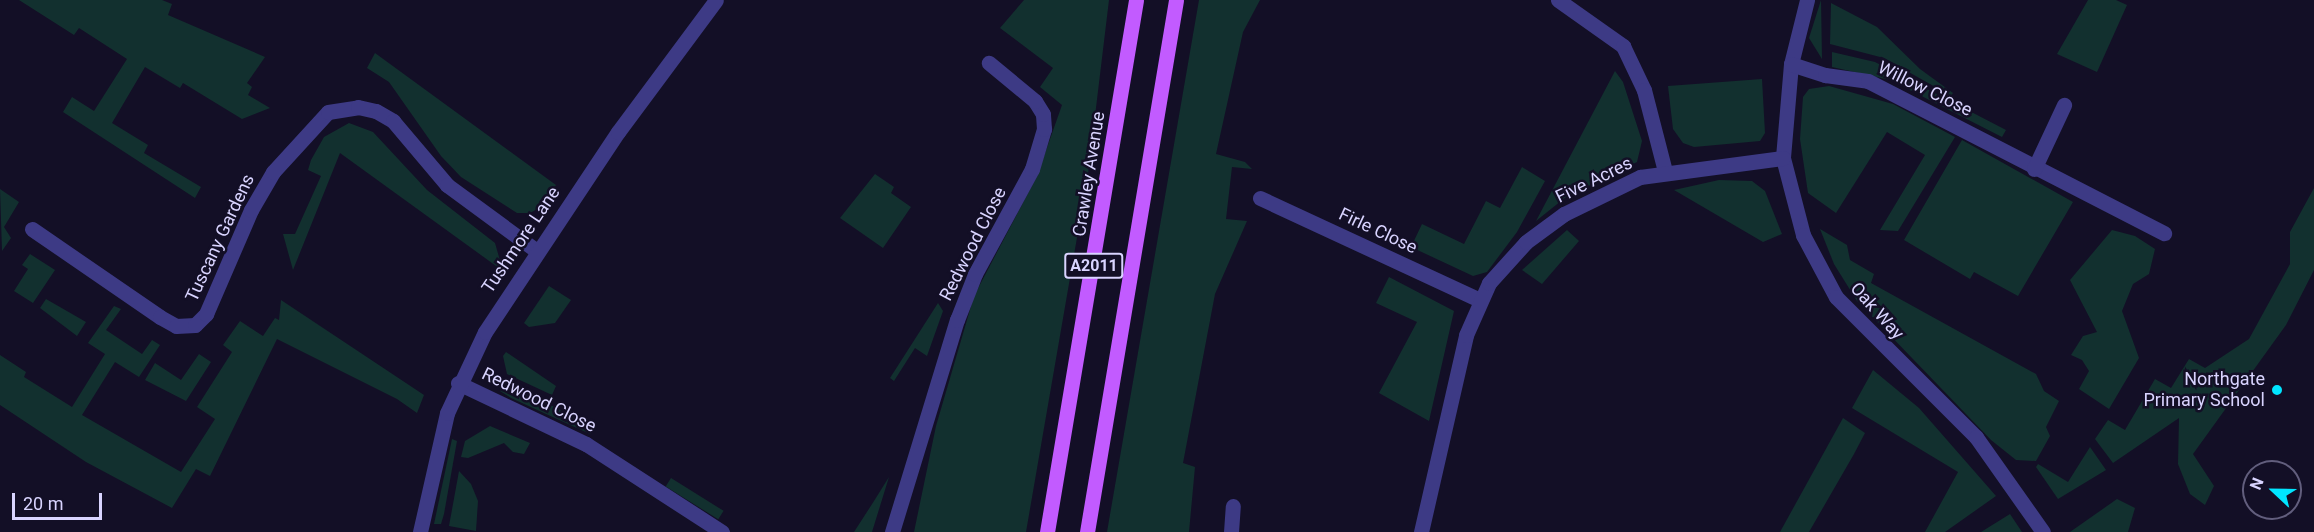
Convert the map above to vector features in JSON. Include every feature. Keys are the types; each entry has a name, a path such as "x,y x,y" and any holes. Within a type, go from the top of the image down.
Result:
{"main road":[{"name":"Crawley Avenue","path":"1047,532 1136,0"},
{"name":"A2011","path":"1087,532 1176,0"}],"street":[{"name":"Tushmore Lane","path":"420,532 441,433 458,383 493,318 618,132 717,0"},
{"path":"1558,0 1623,46 1644,90 1665,171"},
{"name":"Oak Way","path":"1807,0 1791,64 1783,158 1803,235 1836,297 1976,437 2043,532"},
{"name":"Redwood Close","path":"892,532 964,301 1032,169 1044,129 1043,114 1035,101 989,63"},
{"name":"Willow Close","path":"1791,64 1825,75 1868,81 1917,103 2034,169 2164,232"},
{"path":"2034,169 2064,105"},
{"name":"Tuscany Gardens","path":"32,229 160,317 176,326 195,325 206,314 251,210 273,171 328,112 358,107 383,113 393,121 447,185 537,251"},
{"name":"Five Acres","path":"1421,532 1466,335 1489,283 1526,242 1564,214 1640,177 1665,171 1783,158"},
{"name":"Firle Close","path":"1260,198 1480,300"},
{"name":"Redwood Close","path":"458,383 586,444 722,532"},
{"path":"1231,532 1233,506"}],"green space":[{"path":"19,0 162,0 172,4 168,15 265,57 247,83 252,87 248,95 270,108 242,119 183,83 180,88 145,67 112,123 148,145 144,153 201,187 195,198 63,112 72,97 94,111 127,59 79,28 74,35"},
{"path":"1024,0 1109,0 1088,174 1026,532 914,532 936,426 974,296 1037,176 1062,105 1040,87 1053,68 1000,28"},
{"path":"1199,0 1260,0 1243,32 1216,154 1245,162 1252,169 1232,167 1226,219 1247,221 1215,294 1183,463 1195,467 1189,532 1107,532"},
{"path":"1821,0 1822,59 1809,38"},
{"path":"2088,0 2116,0 2127,5 2097,72 2057,54"},
{"path":"1831,3 1877,27 1920,69 1953,93 1951,96 1884,58 1830,44"},
{"path":"1832,52 1875,62 2006,130 2002,137 1890,80 1832,67"},
{"path":"375,53 556,185 541,207 530,213 517,213 461,177 441,156 389,82 367,68"},
{"path":"1615,71 1623,82 1642,141 1637,162 1566,197 1536,221"},
{"path":"1762,79 1765,133 1760,141 1694,147 1683,143 1673,129 1668,86"},
{"path":"1829,86 1893,104 1955,137 1898,231 1880,230 1925,155 1887,132 1836,213 1808,193 1800,139 1803,97 1809,89"},
{"path":"349,123 373,132 427,190 495,243 503,271 340,153 293,270 283,234 295,234 321,176 308,170 311,160 324,137"},
{"path":"1962,140 2073,202 2018,296 1974,272 1970,279 1904,240"},
{"path":"1522,167 1545,181 1517,232 1487,272 1473,276 1411,247 1422,224 1464,244 1486,201 1500,208"},
{"path":"875,174 894,187 891,193 911,207 883,248 840,218"},
{"path":"1719,180 1752,181 1765,191 1782,234 1763,242 1674,190"},
{"path":"2314,188 2314,270 2286,325 2193,454 2214,486 2205,505 2190,494 2178,464 2179,418 2113,463 2095,439 2108,420 2125,430 2155,379 2171,388 2189,359 2205,368 2249,339 2290,264 2290,232"},
{"path":"0,189 19,202 4,227 11,238 2,251"},
{"path":"1820,229 1847,245 1850,260 1874,274 1871,283 2036,374 2044,391 2059,401 2046,427 2050,436 2036,461 2016,460 1991,440 1857,301 1834,264"},
{"path":"1567,230 1579,241 1542,284 1522,270"},
{"path":"2112,230 2135,236 2155,249 2149,274 2133,284 2122,311 2139,358 2109,409 2079,389 2089,371 2082,360 2071,355 2083,336 2097,332 2070,280"},
{"path":"30,254 55,270 33,303 14,291 28,269 22,265"},
{"path":"1389,277 1454,311 1429,421 1379,393 1417,322 1376,303"},
{"path":"549,286 571,300 555,323 529,327 524,323"},
{"path":"46,299 86,322 77,336 40,308"},
{"path":"281,300 424,395 417,413 397,399 277,339 210,476 196,469 172,508 86,462 0,405 0,355 26,372 24,377 72,407 105,354 88,343 114,306 121,309 106,330 142,354 152,340 160,345 139,377 115,362 82,415 181,472 215,419 197,407 232,352 223,345 240,321 263,336 275,318 279,320"},
{"path":"938,303 943,311 927,356 915,348 894,381 890,378"},
{"path":"506,352 556,386 552,395 507,374 503,356"},
{"path":"199,354 211,362 186,401 145,380 155,363 181,380"},
{"path":"1873,370 1919,408 1996,496 1945,532 1925,532 1958,472 1852,408"},
{"path":"506,386 555,407 593,428 593,432 590,434 511,398 500,391"},
{"path":"1843,418 1865,433 1854,454 1809,532 1780,532"},
{"path":"490,426 530,443 524,454 513,452 504,443 468,458 461,457 465,441"},
{"path":"452,439 457,441 444,514 441,524 434,524"},
{"path":"2090,447 2106,470 2058,499 2036,467 2038,464 2068,482"},
{"path":"459,471 471,484 478,501 476,531 449,526"},
{"path":"889,477 872,532 854,532 874,501"},
{"path":"671,478 724,511 718,519 666,486"},
{"path":"2117,499 2135,508 2128,532 2070,532"},
{"path":"2010,514 2022,532 1981,532"}],"place":[{"name":"Northgate Primary School","path":"2277,390"}]}
